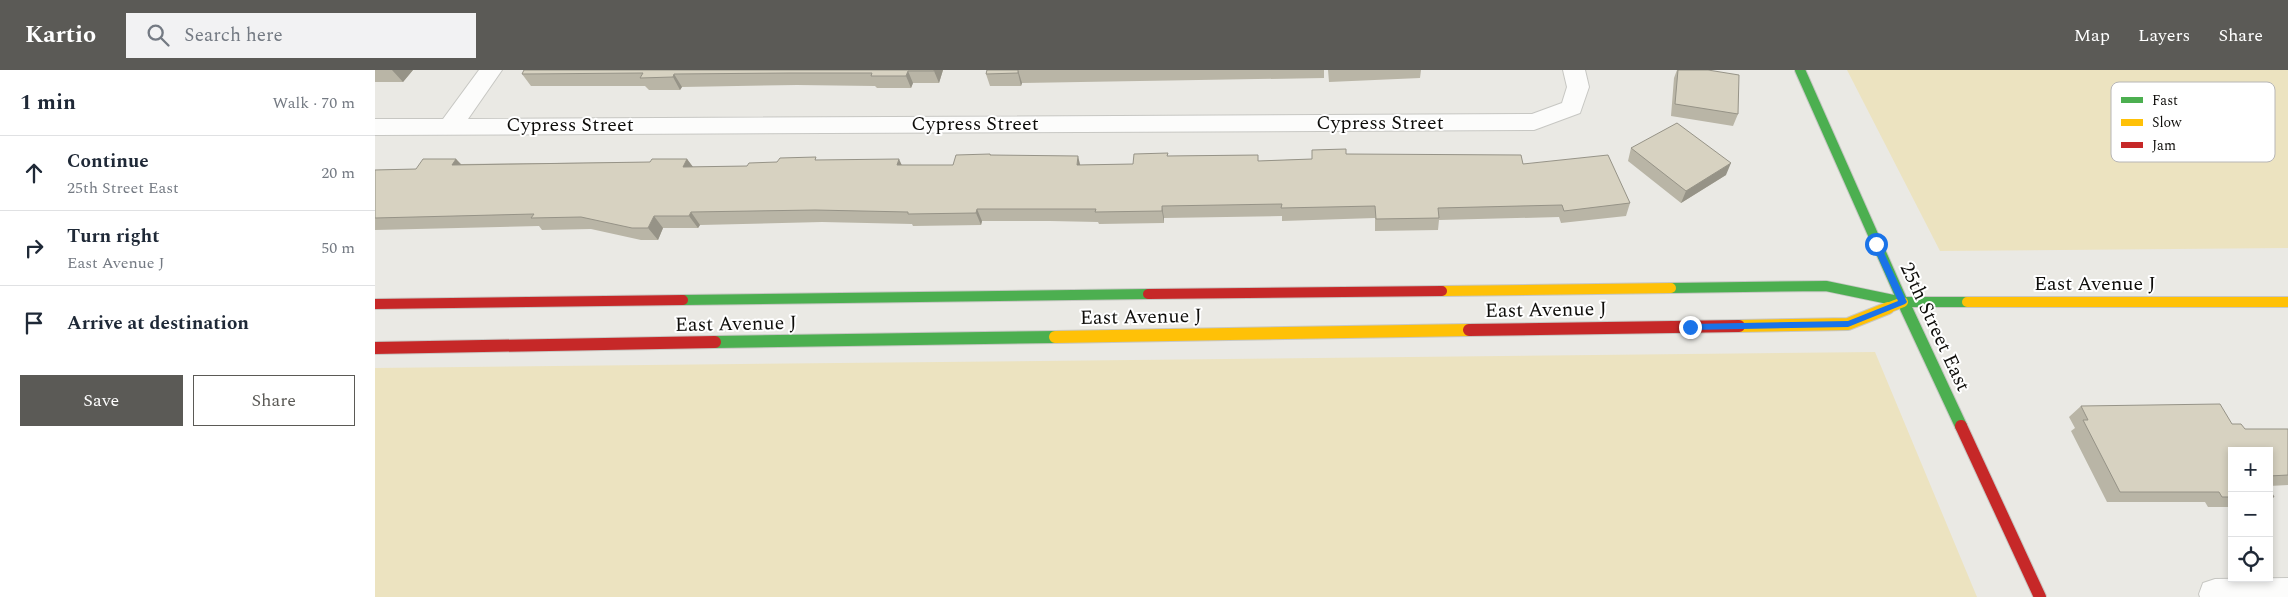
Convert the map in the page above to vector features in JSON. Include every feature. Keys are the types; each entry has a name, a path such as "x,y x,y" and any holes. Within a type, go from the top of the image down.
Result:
{"main road":[{"name":"25th Street East","path":"1799,70 1903,302 2040,597"},
{"name":"East Avenue J","path":"375,304 1826,286 1903,302 2288,302"},
{"name":"East Avenue J","path":"375,348 1848,324 1903,302"}],"street":[{"path":"450,126 491,70"},
{"name":"Cypress Street","path":"375,127 1534,122 1572,108 1578,87 1574,70"},
{"path":"2215,594 2288,593"}],"shaded area":[{"path":"1847,70 2288,70 2288,248 1940,251"},
{"path":"1875,352 1977,597 375,597 375,368"}],"building":[{"path":"524,70 934,71 908,71 906,76 871,76 872,73 790,73 674,74 673,77 640,78 643,73 522,74"},
{"path":"987,70 1018,70 1018,73 986,74"},
{"path":"1678,70 1708,70 1739,75 1738,114 1675,104"},
{"path":"1677,123 1731,163 1686,191 1631,148"},
{"path":"1346,149 1346,154 1521,155 1523,164 1608,155 1630,203 1564,211 1562,205 1438,208 1439,218 1376,219 1375,206 1281,208 1282,204 1162,206 1162,211 1095,212 1096,209 977,209 976,213 908,214 908,212 815,210 691,212 689,216 654,216 648,228 632,228 581,217 531,218 534,214 375,218 375,170 416,169 423,159 456,159 452,165 650,162 652,159 687,159 683,167 747,166 749,163 777,162 780,158 816,157 815,160 899,159 897,165 953,165 956,155 990,154 1078,156 1077,165 1133,164 1134,154 1168,153 1167,156 1258,155 1258,161 1312,159 1312,150"},
{"path":"2220,404 2232,424 2241,424 2245,429 2288,429 2288,475 2273,476 2273,447 2228,447 2228,497 2222,497 2219,492 2120,492 2083,420 2088,420 2081,406"}],"traffic: fast":[{"path":"1800,70 1876,244 1961,426"},
{"path":"1671,288 1826,286 1903,302 1967,302"},
{"path":"683,300 1148,294"},
{"path":"715,342 1055,337"}],"traffic: slow":[{"path":"1442,291 1671,288"},
{"path":"1739,326 1848,324 1903,302"},
{"path":"1967,302 2288,302"},
{"path":"1055,337 1469,330"}],"traffic: jam":[{"path":"1148,294 1442,291"},
{"path":"375,304 683,300"},
{"path":"1469,330 1739,326"},
{"path":"375,348 715,342"},
{"path":"1961,426 2040,597"}],"route":[{"path":"1690,327 1848,324 1903,302 1876,244"}]}
